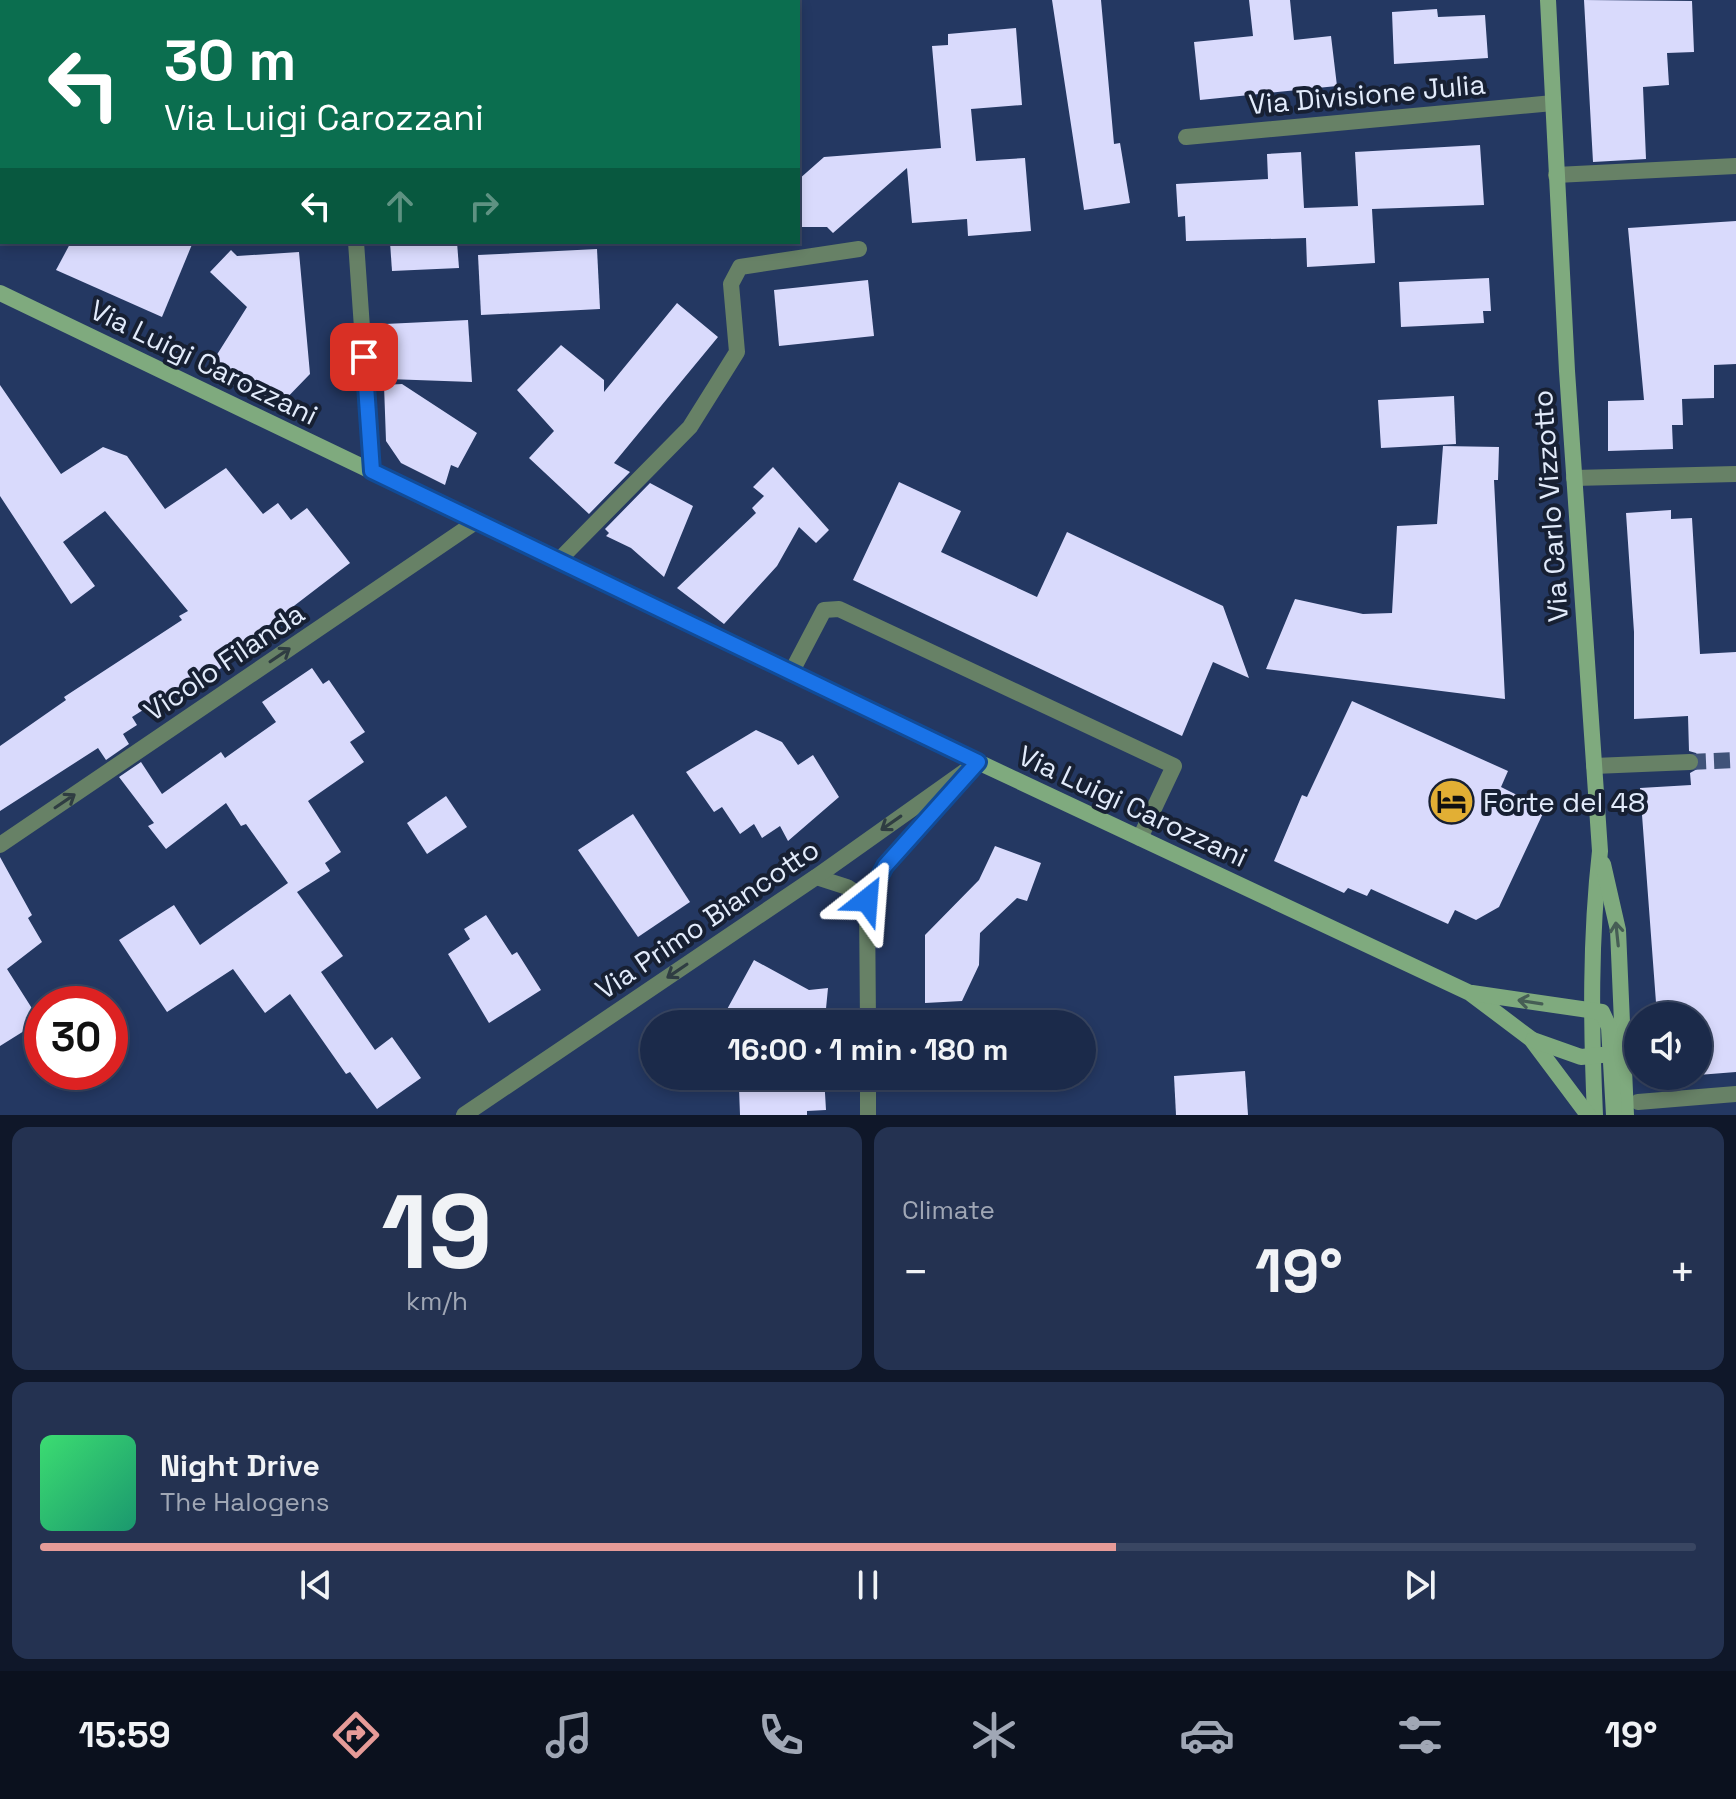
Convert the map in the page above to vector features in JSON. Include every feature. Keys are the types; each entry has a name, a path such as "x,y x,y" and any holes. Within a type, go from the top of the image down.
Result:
{"street":[{"name":"Via Carlo Vizzotto","path":"1548,0 1574,478 1600,851 1593,911 1591,1007 1595,1115"},
{"name":"Via Divisione Julia","path":"1186,137 1553,103"},
{"path":"1556,175 1736,166"},
{"path":"356,244 372,471"},
{"path":"559,560 690,427 737,352 731,284 740,267 859,249"},
{"name":"Via Luigi Carozzani","path":"0,293 978,762 1470,993 1531,1039 1588,1115"},
{"path":"1574,478 1736,474"},
{"name":"Vicolo Filanda","path":"0,845 477,521"},
{"path":"792,671 824,610 839,609 1174,766 1140,838"},
{"path":"868,1010 867,900 885,866 978,762"},
{"name":"Via Primo Biancotto","path":"464,1115 816,877 978,762"},
{"path":"1594,766 1690,762"},
{"path":"1600,851 1618,930 1626,1115"},
{"path":"816,877 847,887 867,900"},
{"name":"Via Luigi Carozzani","path":"1470,993 1543,1005 1591,1007"},
{"path":"1591,1007 1604,1015 1610,1048 1614,1115"},
{"path":"1593,1058 1610,1048 1622,1012"},
{"name":"Via Luigi Carozzani","path":"1531,1039 1593,1058"},
{"path":"868,1090 868,1115"},
{"path":"1638,1102 1736,1094"}],"building":[{"path":"1052,0 1101,0 1114,144 1120,143 1130,203 1084,210"},
{"path":"1249,0 1290,0 1294,40 1331,36 1337,86 1200,100 1194,42 1253,36"},
{"path":"1584,0 1692,1 1694,52 1667,53 1669,85 1643,87 1646,159 1593,162"},
{"path":"1437,9 1438,17 1485,15 1488,58 1394,64 1392,12"},
{"path":"1016,28 1022,105 971,109 976,161 1025,158 1031,231 968,236 967,219 912,223 907,168 833,233 827,227 800,227 800,178 824,157 941,148 932,46 948,45 948,34"},
{"path":"1480,145 1484,205 1372,209 1375,263 1307,267 1306,238 1186,241 1185,216 1178,217 1176,184 1268,179 1267,154 1301,152 1304,208 1358,206 1355,152"},
{"path":"1736,221 1736,364 1714,365 1714,398 1682,399 1683,425 1672,425 1673,449 1608,451 1608,401 1644,400 1628,228"},
{"path":"70,244 192,244 162,317 56,270"},
{"path":"390,244 457,244 459,268 392,271"},
{"path":"597,249 600,309 481,315 478,255"},
{"path":"231,250 237,256 299,252 310,374 278,407 206,372 247,307 210,272"},
{"path":"1489,278 1491,311 1483,311 1484,323 1401,327 1399,282"},
{"path":"868,280 874,336 779,346 774,290"},
{"path":"677,303 718,337 614,463 630,472 589,514 529,458 554,431 517,390 561,345 604,380 604,392"},
{"path":"468,320 472,382 388,379 385,324"},
{"path":"402,384 477,433 458,468 451,465 445,485 401,463 386,441 384,385"},
{"path":"0,385 61,474 103,447 127,456 165,509 226,468 263,514 278,503 291,520 307,508 350,563 239,648 243,653 217,671 214,665 132,717 137,725 123,734 129,744 106,760 98,748 0,811 0,746 66,700 64,697 182,620 179,616 188,611 105,511 63,542 95,586 71,604 0,496"},
{"path":"1454,396 1456,444 1381,448 1378,400"},
{"path":"1443,446 1499,447 1498,480 1494,480 1505,699 1266,669 1295,599 1363,614 1392,613 1397,526 1437,524"},
{"path":"773,467 829,530 816,543 799,527 777,566 724,624 677,588 756,513 752,508 764,496 753,487"},
{"path":"899,482 961,511 941,552 1037,597 1067,532 1223,606 1249,678 1213,662 1182,736 853,580"},
{"path":"650,483 693,506 664,577 631,548 606,536 609,533 605,529"},
{"path":"1671,510 1671,519 1692,518 1700,654 1736,652 1736,1072 1712,1074 1712,1002 1656,1002 1640,788 1691,785 1690,773 1699,768 1701,761 1696,753 1689,751 1688,716 1634,719 1634,632 1626,513"},
{"path":"312,668 323,684 329,680 365,732 350,742 364,762 308,801 341,852 325,863 330,871 297,892 343,956 321,972 375,1050 392,1037 421,1078 377,1109 350,1072 346,1074 290,994 265,1013 233,969 167,1012 119,940 174,905 200,945 288,883 246,824 241,826 226,803 166,849 148,826 154,823 119,777 141,762 162,794 221,752 225,758 276,722 262,702"},
{"name":"Forte del 48","path":"1352,701 1508,771 1501,787 1545,809 1499,907 1476,920 1455,910 1448,924 1371,889 1367,896 1348,888 1344,893 1274,861 1302,795 1307,797"},
{"path":"756,730 782,742 798,765 813,755 839,797 788,841 780,826 762,838 754,824 740,834 722,807 714,812 686,772"},
{"path":"446,796 467,827 427,854 407,823"},
{"path":"633,814 690,902 638,937 578,850"},
{"path":"995,846 1041,863 1027,901 1017,898 980,933 979,965 962,1001 925,1003 925,935 979,880"},
{"path":"0,857 32,915 28,918 42,942 7,969 24,996 24,1031 0,1046"},
{"path":"486,915 512,955 517,952 541,990 489,1023 448,954 470,939 464,929"},
{"path":"754,960 809,990 828,988 826,1010 727,1010"},
{"path":"1245,1071 1248,1115 1176,1115 1174,1076"},
{"path":"739,1090 825,1090 826,1110 807,1111 807,1115 740,1115"}],"tunnel":[{"path":"1690,762 1736,760"}],"place":[{"name":"Forte del 48","path":"1452,802"}],"route":[{"path":"364,357 372,471 868,706 978,762 885,866 867,900"}]}
